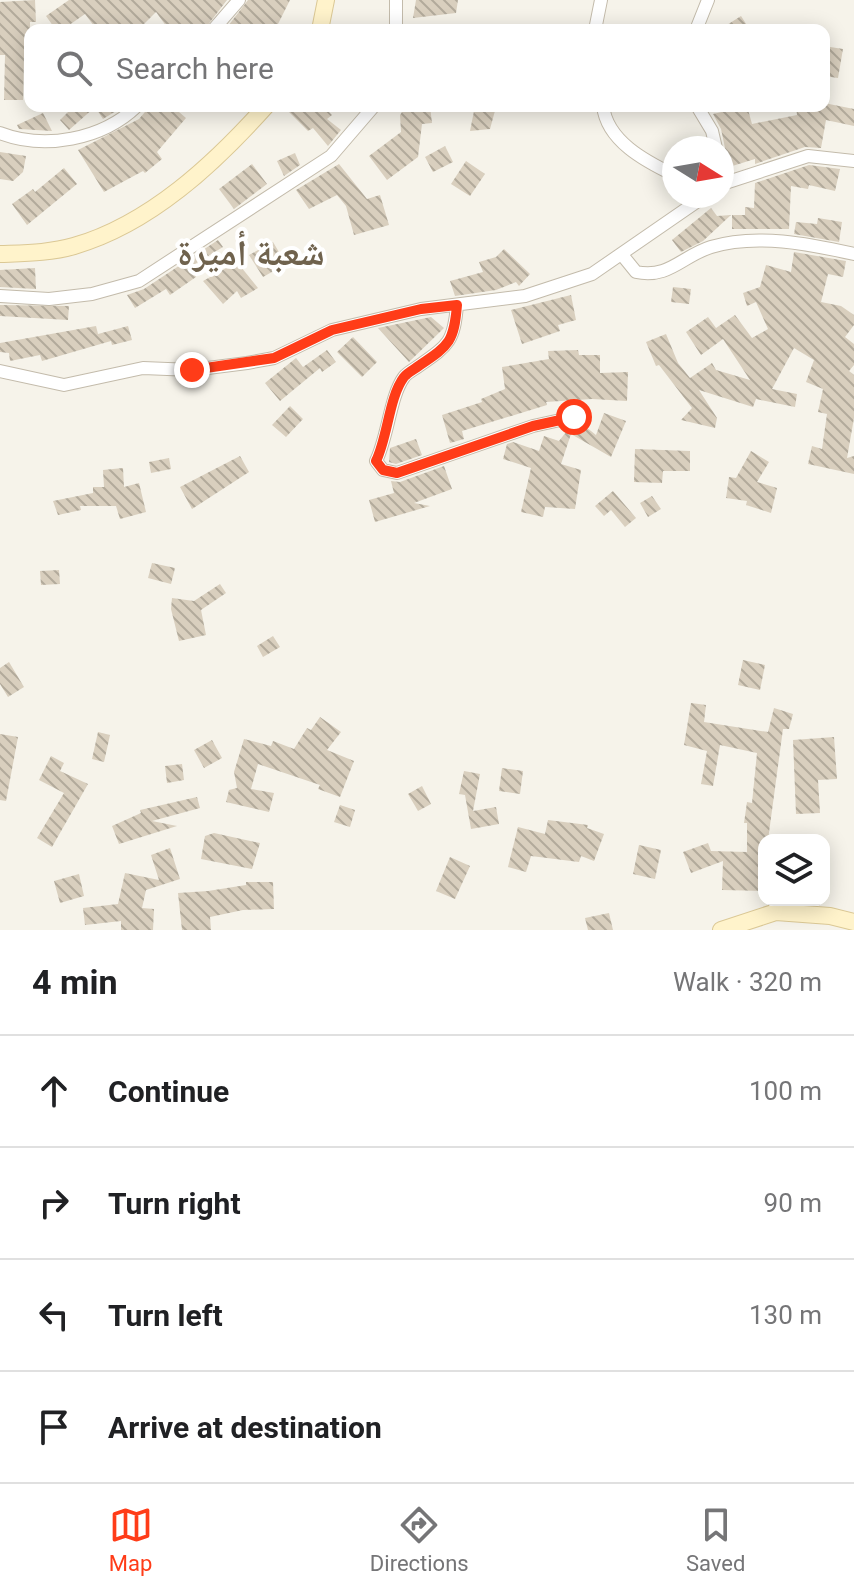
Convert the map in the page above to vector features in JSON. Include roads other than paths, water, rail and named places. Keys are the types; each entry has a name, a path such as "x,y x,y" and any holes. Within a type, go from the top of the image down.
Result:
{"street":[{"path":"218,24 239,0"},
{"path":"321,24 326,0"},
{"path":"396,0 396,24"},
{"path":"596,24 601,0"},
{"path":"698,24 708,0"},
{"path":"0,133 33,142 84,136 102,130 128,112"},
{"path":"0,254 72,247 102,236 156,207 237,139 261,112"},
{"path":"0,296 49,299 77,296 139,281 331,156 369,112"},
{"path":"603,112 604,119 638,158 662,169"},
{"path":"701,112 713,136"},
{"path":"734,180 808,156 854,161"},
{"path":"0,371 64,385 143,368 192,370 274,358 332,330 421,309 525,296 592,274 623,256 686,208"},
{"path":"623,256 636,272 652,276 670,271 709,247 742,242 781,242 854,254"},
{"path":"457,305 454,335 446,347 405,376 393,405 387,438 376,461 383,470 397,473 533,426 574,417"},
{"path":"721,930 776,912 830,916 854,922"}],"district":[{"name":"شعبة أميرة","path":"251,253"}]}
